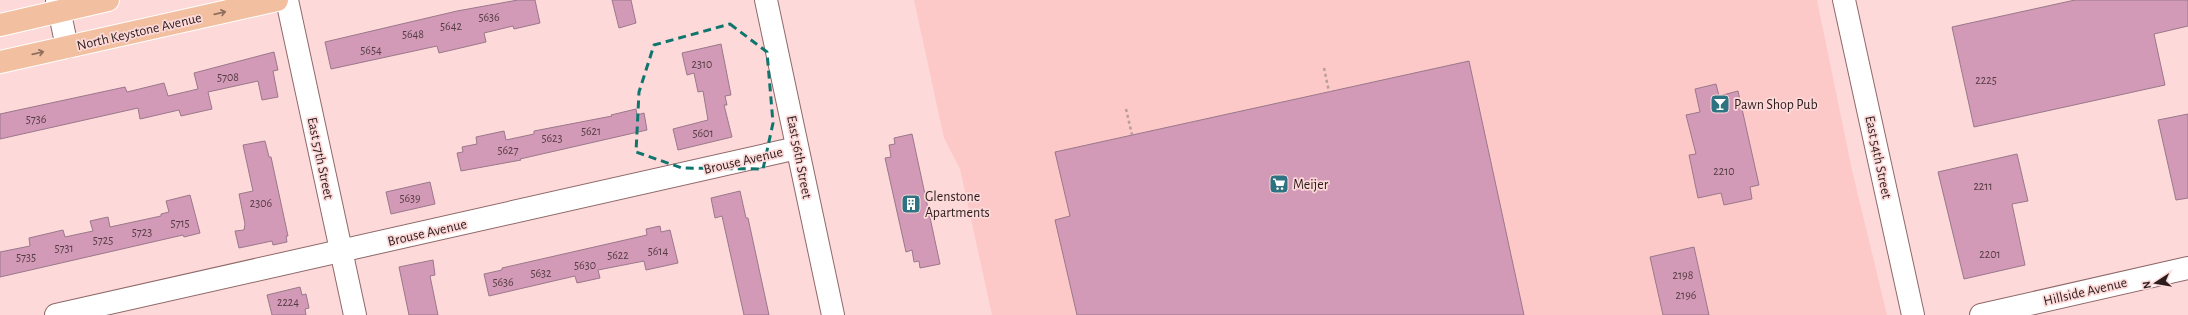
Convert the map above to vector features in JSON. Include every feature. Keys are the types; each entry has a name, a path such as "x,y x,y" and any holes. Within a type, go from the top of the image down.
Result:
{"main road":[{"path":"0,25 58,6 108,0"},
{"name":"North Keystone Avenue","path":"0,62 277,0"}],"street":[{"name":"East 57th Street","path":"287,0 356,315"},
{"name":"East 56th Street","path":"766,0 793,119 797,148 834,315"},
{"name":"East 54th Street","path":"1844,0 1913,315"},
{"path":"58,6 67,47"},
{"name":"Brouse Avenue","path":"56,315 797,148"},
{"name":"Hillside Avenue","path":"1981,315 2188,268"}],"path":[{"path":"1324,68 1329,92"},
{"path":"1126,109 1132,135"}],"highlighted area":[{"path":"730,24 767,52 773,123 763,169 682,168 636,152 639,92 654,45"}],"shaded area":[{"path":"914,0 1817,0 1852,170 1887,315 992,315 960,169 944,138"}],"building":[{"path":"518,0 535,0 540,23 514,29 513,26 484,33 486,42 439,53 437,46 331,69 325,42 457,11"},
{"path":"612,0 631,0 636,23 619,28"},
{"path":"2075,0 2188,0 2188,26 2154,34 2165,85 1974,127 1952,27"},
{"path":"721,44 731,95 725,96 727,105 724,105 732,137 678,150 673,129 708,120 703,91 698,92 694,73 687,75 682,53"},
{"path":"274,52 278,70 273,71 278,97 262,100 258,81 208,92 212,109 181,116 179,110 140,119 138,108 0,139 0,114 125,87 127,92 164,83 168,96 198,89 194,73"},
{"name":"Meijer","path":"1469,61 1524,315 1077,315 1055,220 1070,216 1055,152"},
{"path":"1716,84 1719,96 1738,91 1759,185 1750,187 1752,199 1724,205 1721,193 1698,198 1689,155 1696,154 1686,115 1700,112 1695,89"},
{"path":"636,109 637,115 644,113 647,130 520,159 521,160 461,171 457,153 463,152 462,147 477,144 476,137 504,131 506,140 534,134 534,131 612,116 611,115"},
{"path":"2188,114 2188,198 2176,200 2158,120"},
{"name":"Glenstone Apartments","path":"912,134 940,264 920,268 919,261 914,262 912,250 906,252 885,158 891,157 889,145 895,144 894,138"},
{"path":"265,141 269,157 271,157 288,236 286,236 287,242 273,245 272,241 239,248 235,231 244,230 245,224 239,194 253,191 243,145"},
{"path":"2017,154 2028,201 2012,204 2025,265 1964,279 1938,172"},
{"path":"430,182 435,204 391,214 386,192"},
{"path":"740,191 746,218 748,218 769,315 744,315 722,216 715,218 711,198"},
{"path":"190,195 200,233 184,237 183,235 0,277 0,252 30,246 29,238 63,230 65,237 93,231 90,221 108,217 110,227 161,216 161,214 169,212 166,201"},
{"path":"660,226 661,232 670,230 678,263 646,270 644,261 598,270 600,278 577,283 575,276 489,296 484,274 502,270 502,268 647,235 646,229"},
{"path":"1694,247 1709,315 1663,315 1650,257"},
{"path":"433,260 435,275 430,276 438,315 409,315 399,267"},
{"path":"300,287 302,295 306,294 309,308 305,309 306,315 272,315 267,295"}],"place":[{"name":"Pawn Shop Pub","path":"1720,104"},
{"name":"Meijer","path":"1279,184"},
{"name":"Glenstone Apartments","path":"911,204"}]}
